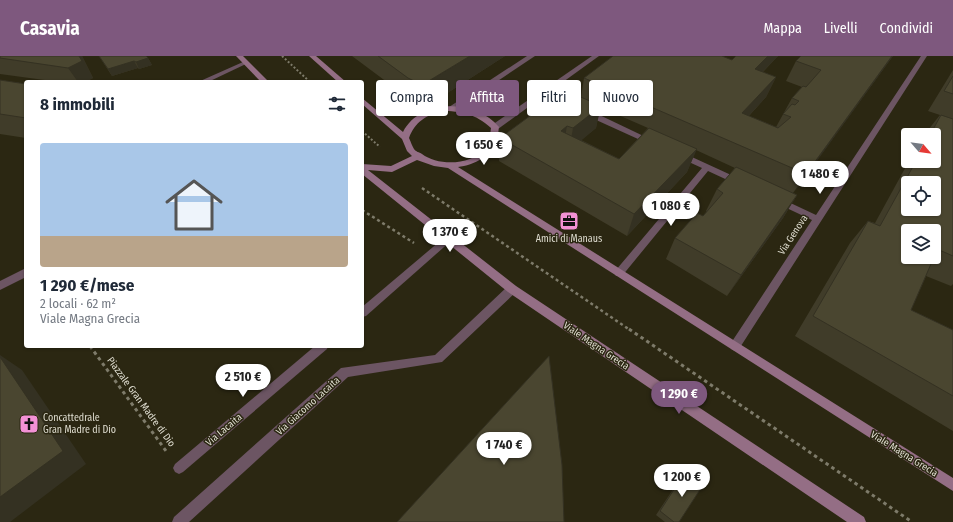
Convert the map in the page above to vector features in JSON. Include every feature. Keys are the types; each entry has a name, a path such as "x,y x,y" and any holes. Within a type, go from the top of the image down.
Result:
{"main road":[{"path":"239,56 263,80"},
{"path":"314,56 340,80"},
{"name":"Viale Magna Grecia","path":"364,102 405,138 412,152 430,162 450,165 471,161 487,152 495,140 495,127"},
{"path":"405,138 410,125 422,115 440,109 472,111 484,116 495,127"},
{"path":"364,167 392,169 419,156"},
{"name":"Viale Magna Grecia","path":"450,165 953,485"},
{"name":"Viale Magna Grecia","path":"364,172 450,238 512,289 859,522"}],"street":[{"path":"450,109 532,56"},
{"path":"562,80 596,56"},
{"name":"Via Genova","path":"735,346 924,56"},
{"path":"207,80 245,63"},
{"path":"495,127 527,105"},
{"path":"581,110 658,145"},
{"path":"672,151 748,187"},
{"path":"619,273 708,168"},
{"path":"769,196 817,219"},
{"path":"364,311 450,238"},
{"path":"0,286 24,273"},
{"name":"Via Giacomo Lacaita","path":"179,522 345,372 438,359 512,289"},
{"name":"Via Lacaita","path":"179,468 321,348"}],"path":[{"path":"282,56 308,80"},
{"path":"364,133 380,147"},
{"path":"422,188 912,522"},
{"path":"364,211 431,254"},
{"name":"Piazzale Gran Madre di Dio","path":"91,348 179,468"}],"building":[{"path":"0,56 79,56 82,61 68,68 0,58"},
{"path":"99,56 146,56 148,58 108,69"},
{"path":"378,56 470,56 430,80 412,80"},
{"path":"613,56 722,56 732,60 736,56 768,56 755,69 776,77 742,113 778,128 791,117 783,114 792,104 795,105 799,101 792,98 803,86 806,87 821,70 796,61 801,56 892,56 806,174 653,108 653,80 589,80 584,78"},
{"path":"953,76 953,94 944,91"},
{"path":"0,80 24,84 24,118 0,114"},
{"path":"581,97 589,101 589,115 573,128 567,126 561,131 619,159 649,128 697,149 634,214 500,138 530,116 581,116"},
{"path":"941,115 953,119 953,256 941,251 941,224 901,224 901,264 931,264 911,310 953,330 953,396 813,316 868,221 880,226 901,188 901,216 941,216 941,176 908,176 912,168 941,168 941,128 934,128"},
{"path":"736,167 797,195 741,275 675,238 697,213 703,216 723,193 717,189"},
{"path":"549,356 562,465 564,522 397,522"},
{"path":"0,357 63,451 0,497"},
{"path":"686,471 703,485 679,522 674,522 660,511"}],"place":[{"name":"Amici di Manaus","path":"569,221"},
{"name":"Concattedrale Gran Madre di Dio","path":"29,424"}]}
